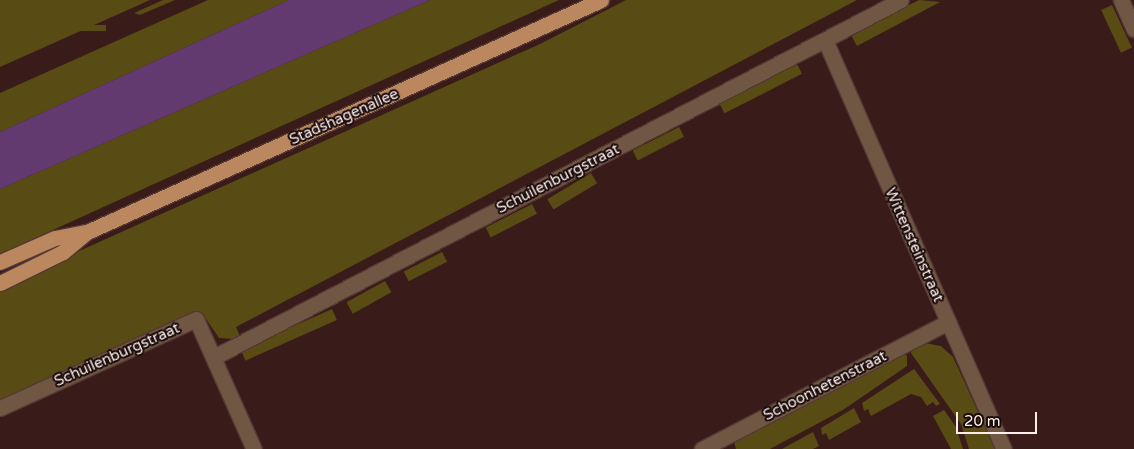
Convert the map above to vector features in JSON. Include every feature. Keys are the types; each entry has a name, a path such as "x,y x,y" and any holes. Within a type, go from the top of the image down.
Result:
{"main road":[{"name":"Stadshagenallee","path":"0,262 55,238 87,232 601,0"},
{"name":"Stadshagenallee","path":"0,283 62,252 87,232"}],"street":[{"name":"Schuilenburgstraat","path":"214,356 901,0"},
{"path":"1121,0 1134,29"},
{"name":"Wittensteinstraat","path":"825,40 1004,449"},
{"name":"Schuilenburgstraat","path":"0,408 196,319 254,449"},
{"name":"Schoonhetenstraat","path":"702,449 948,322"}],"shaded area":[{"path":"0,0 150,0 0,67"},
{"path":"163,0 175,0 140,15 134,13"},
{"path":"208,0 289,0 0,132 0,93"},
{"path":"289,0 430,0 0,189 0,132"},
{"path":"430,0 559,0 0,254 0,189"},
{"path":"626,0 857,0 236,327 240,336 234,339 219,338 204,316 191,314 0,400 0,291 39,269 540,44"},
{"path":"919,0 940,2 857,46 851,35"},
{"path":"1112,5 1132,48 1121,53 1101,10"},
{"path":"0,25 106,25 106,31 0,31"},
{"path":"797,64 802,74 724,113 719,103"},
{"path":"679,127 684,137 638,160 633,151"},
{"path":"591,173 597,183 553,210 547,199"},
{"path":"532,204 537,214 491,237 486,228"},
{"path":"442,252 447,262 409,281 404,272"},
{"path":"385,281 391,292 353,314 347,302"},
{"path":"332,309 337,320 246,361 241,350"},
{"path":"925,343 941,346 953,357 995,449 969,449 961,424 911,353 911,348"},
{"path":"903,352 907,356 907,366 843,410 770,449 736,449 734,442"},
{"path":"914,369 940,404 936,406 933,402 927,406 921,397 911,394 871,416 868,409 864,411 862,403"},
{"path":"854,408 861,422 829,440 826,433 822,435 821,428"},
{"path":"944,410 956,427 963,449 951,449 933,416"},
{"path":"813,432 819,446 813,449 782,449"}]}
